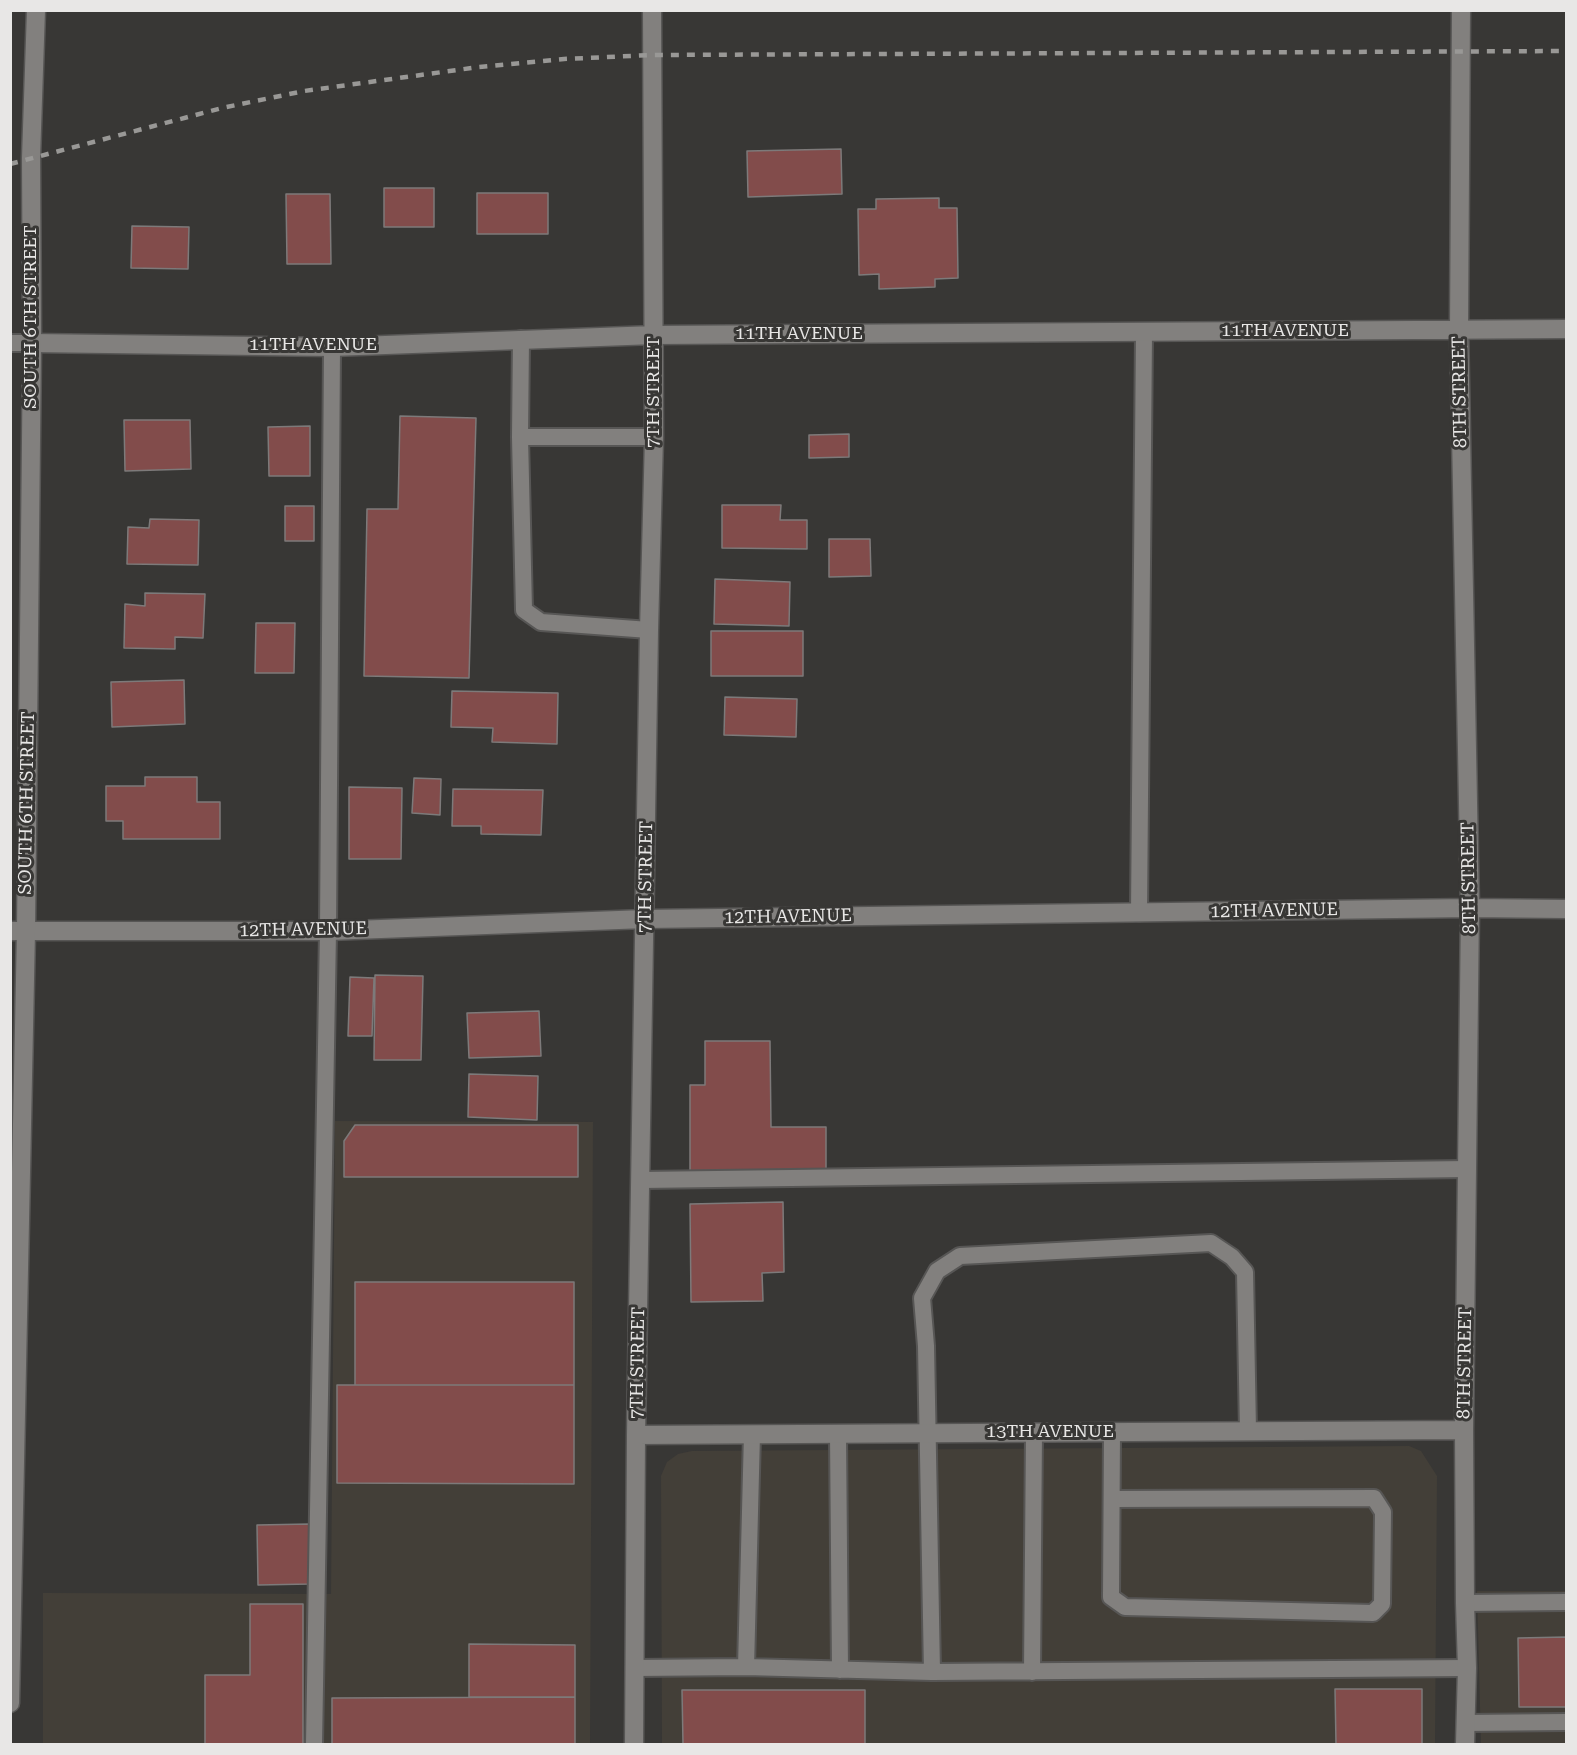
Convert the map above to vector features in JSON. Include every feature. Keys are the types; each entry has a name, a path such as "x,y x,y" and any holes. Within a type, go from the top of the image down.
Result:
{"street":[{"name":"SOUTH 6TH STREET","path":"10,1704 18,931 32,343 31,158 36,10"},
{"name":"7TH STREET","path":"634,1744 636,1435 654,437 652,10"},
{"name":"8TH STREET","path":"1461,10 1459,329 1470,908 1464,1430 1464,1603 1467,1668 1465,1744"},
{"name":"11TH AVENUE","path":"32,343 332,347 654,335 1566,329"},
{"name":"12TH AVENUE","path":"18,931 328,931 645,919 1470,908 1566,909"},
{"name":"13TH AVENUE","path":"636,1435 1464,1430"}],"lane":[{"path":"1139,913 1144,332"},
{"path":"521,339 520,437 524,610 541,622 649,630"},
{"path":"10,343 32,343"},
{"path":"314,1744 328,931 332,347"},
{"path":"520,437 654,437"},
{"path":"641,1180 1467,1169"},
{"path":"932,1672 926,1346 922,1298 937,1271 960,1256 1211,1243 1232,1257 1245,1272 1248,1431"},
{"path":"1032,1672 1034,1432"},
{"path":"1112,1432 1111,1597 1125,1607 1373,1613 1382,1604 1383,1512 1374,1498 1112,1499"},
{"path":"746,1667 752,1434"},
{"path":"838,1434 840,1670"},
{"path":"1464,1603 1566,1602"},
{"path":"634,1668 746,1667 1032,1672 1467,1668"},
{"path":"1465,1723 1566,1722"}],"shaded area":[{"path":"335,1121 593,1122 590,1744 43,1744 43,1593 331,1594"},
{"path":"1409,1446 1421,1451 1437,1476 1435,1744 662,1744 661,1476 667,1462 678,1454 692,1451"},
{"path":"1477,1591 1566,1591 1566,1744 1481,1744"}],"building":[{"path":"841,149 842,194 748,197 747,151"},
{"path":"384,188 434,188 434,227 384,227"},
{"path":"477,193 548,193 548,234 477,234"},
{"path":"286,194 330,194 331,264 287,264"},
{"path":"939,198 939,208 957,208 958,278 935,279 935,287 879,289 879,274 859,275 858,209 876,209 876,199"},
{"path":"132,226 189,227 188,269 131,268"},
{"path":"400,416 476,418 469,678 364,676 367,509 398,509"},
{"path":"124,420 190,420 191,469 125,471"},
{"path":"310,426 310,476 269,476 268,427"},
{"path":"849,434 849,457 809,458 809,435"},
{"path":"722,505 781,505 780,520 807,520 807,549 722,548"},
{"path":"285,506 314,506 314,541 285,541"},
{"path":"150,519 199,520 198,565 127,564 128,527 149,528"},
{"path":"829,539 870,539 871,576 829,577"},
{"path":"715,579 790,582 789,626 714,624"},
{"path":"145,593 205,594 203,638 175,637 175,649 124,648 125,604 145,606"},
{"path":"256,623 295,623 294,673 255,673"},
{"path":"711,631 803,631 803,676 711,676"},
{"path":"184,680 185,724 112,727 111,682"},
{"path":"452,691 558,693 557,744 492,742 493,728 451,727"},
{"path":"725,697 797,699 796,737 724,735"},
{"path":"145,777 197,777 197,802 220,802 220,839 123,839 123,821 106,821 106,786 145,786"},
{"path":"414,778 441,779 440,815 412,813"},
{"path":"349,787 402,788 401,859 349,859"},
{"path":"453,789 543,790 541,835 481,834 481,826 452,826"},
{"path":"375,975 423,976 421,1060 374,1060"},
{"path":"350,977 374,978 372,1036 348,1036"},
{"path":"539,1011 541,1056 469,1058 467,1013"},
{"path":"705,1041 770,1041 771,1127 826,1127 826,1175 690,1176 690,1085 705,1085"},
{"path":"469,1074 538,1076 537,1120 468,1117"},
{"path":"355,1125 578,1125 578,1177 344,1177 344,1141"},
{"path":"783,1202 784,1272 762,1273 763,1301 691,1302 690,1204"},
{"path":"355,1282 574,1282 574,1385 355,1385"},
{"path":"337,1385 574,1385 574,1484 337,1483"},
{"path":"309,1524 310,1584 258,1585 257,1525"},
{"path":"250,1604 303,1604 303,1744 205,1744 205,1675 250,1675"},
{"path":"1566,1637 1566,1707 1519,1707 1518,1638"},
{"path":"469,1644 575,1645 575,1697 469,1697"},
{"path":"1335,1689 1422,1689 1422,1744 1336,1744"},
{"path":"682,1690 865,1690 865,1744 683,1744"},
{"path":"575,1697 575,1744 332,1744 332,1698"}],"railway":[{"path":"10,164 222,108 304,91 479,67 564,59 652,55 1566,51"}]}
